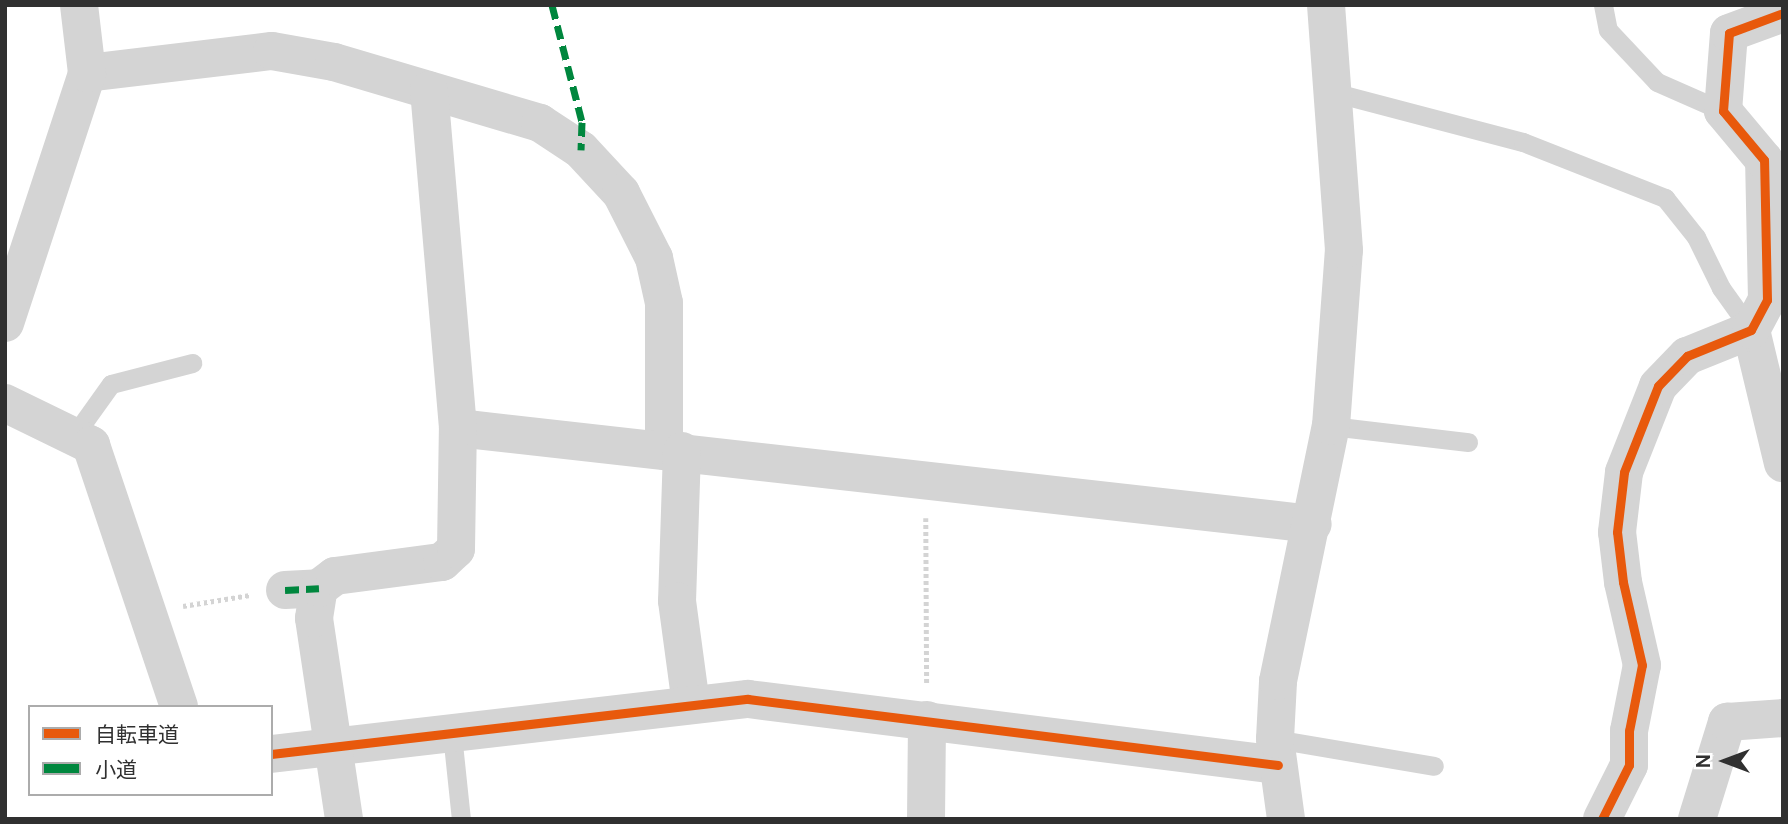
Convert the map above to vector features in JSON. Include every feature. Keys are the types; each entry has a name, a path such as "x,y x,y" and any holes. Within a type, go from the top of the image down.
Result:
{"street":[{"path":"5,323 87,73 79,5"},
{"path":"1286,819 1277,752 1278,681 1313,524 1331,426 1344,250 1336,93 1325,5"},
{"path":"1602,819 1629,765 1629,731 1643,665 1623,582 1617,532 1624,472 1658,386 1686,356 1751,330 1767,300 1764,160 1723,111 1729,33 1783,13"},
{"path":"87,73 272,51 334,62 540,123 581,149 621,193 654,258 664,303 673,451 677,601 691,704"},
{"path":"344,819 314,618 287,590 335,576 442,562 456,549 458,428 429,90"},
{"path":"1751,330 1783,463"},
{"path":"5,403 91,445 178,705"},
{"path":"458,428 928,478 1313,524"},
{"path":"273,754 748,699 928,720 1277,752"},
{"path":"1697,819 1727,722 1783,718"},
{"path":"926,819 928,720"}],"lane":[{"path":"1603,5 1608,30 1657,82 1723,111"},
{"path":"1336,93 1522,142 1665,198 1696,237 1721,288 1751,330"},
{"path":"73,437 111,384 192,363"},
{"path":"1331,426 1468,442"},
{"path":"452,734 461,819"},
{"path":"1277,752 1434,766"}],"path":[{"path":"928,478 924,576 928,720"},
{"path":"178,606 287,590"}],"marked path":[{"path":"552,5 582,122 581,150"},
{"path":"285,590 319,588"}],"cycle path":[{"path":"1602,819 1629,765 1629,731 1642,665 1623,582 1617,532 1624,472 1658,386 1687,356 1751,330 1767,300 1764,160 1723,111 1729,33 1783,13"},
{"path":"273,754 748,699 1278,765"}]}
